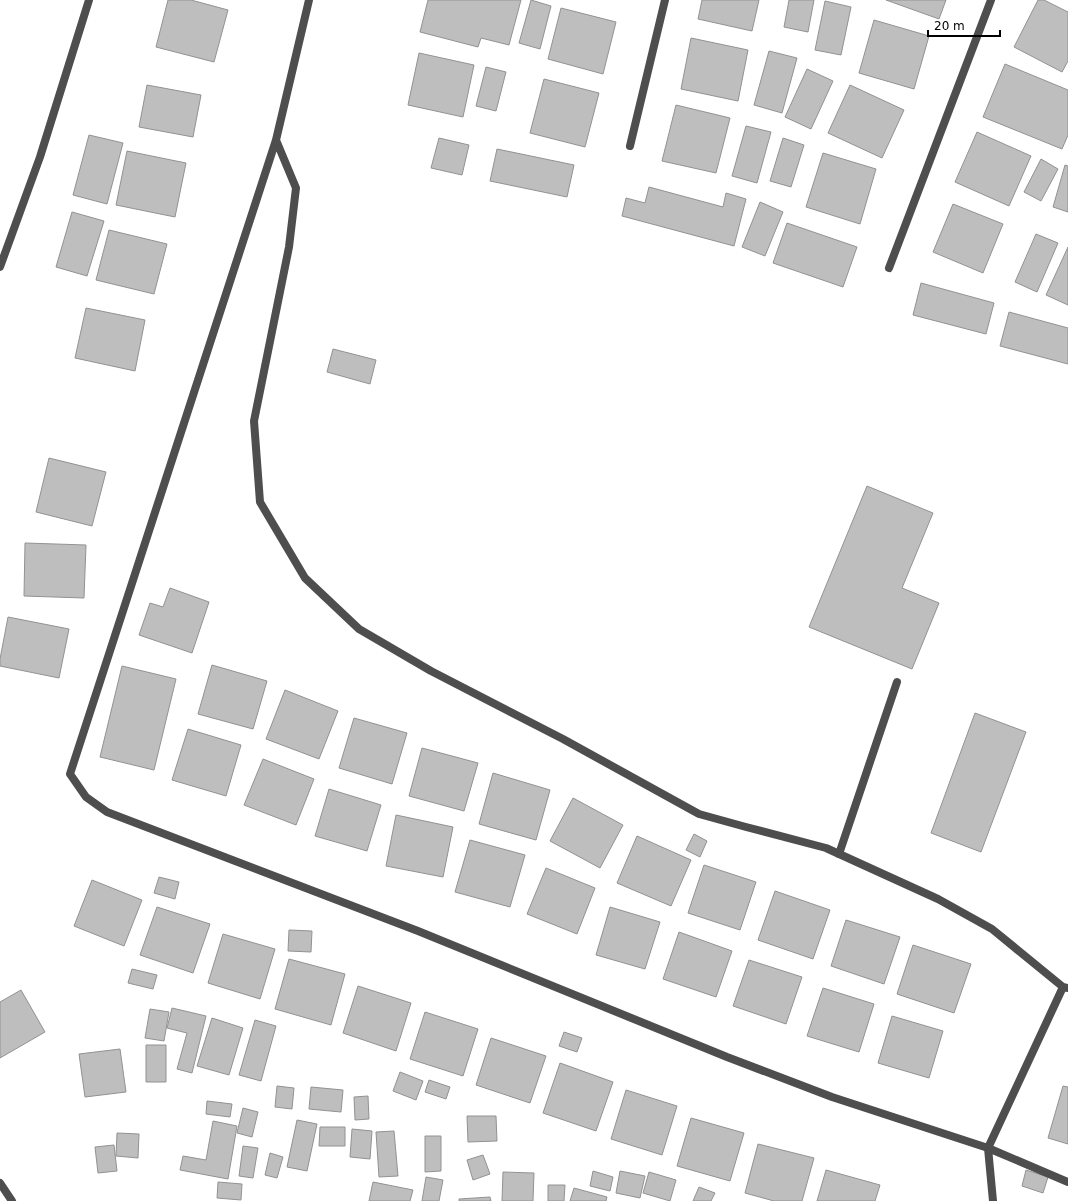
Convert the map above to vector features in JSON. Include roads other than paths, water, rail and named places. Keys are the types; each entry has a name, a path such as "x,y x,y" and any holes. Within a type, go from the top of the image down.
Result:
{"street":[{"path":"0,268 40,157 89,0"},
{"path":"310,0 276,140 70,774 86,798 107,812 418,931 727,1057 832,1096 988,1148 1068,1182"},
{"path":"630,146 665,0"},
{"path":"889,268 991,0"},
{"path":"276,140 296,188 289,247 254,421 260,502 305,578 360,629 431,671 563,739 699,814 826,848 938,899 992,929 1065,987 988,1148 993,1201"},
{"path":"839,854 897,682"},
{"path":"0,1183 12,1201"}]}
